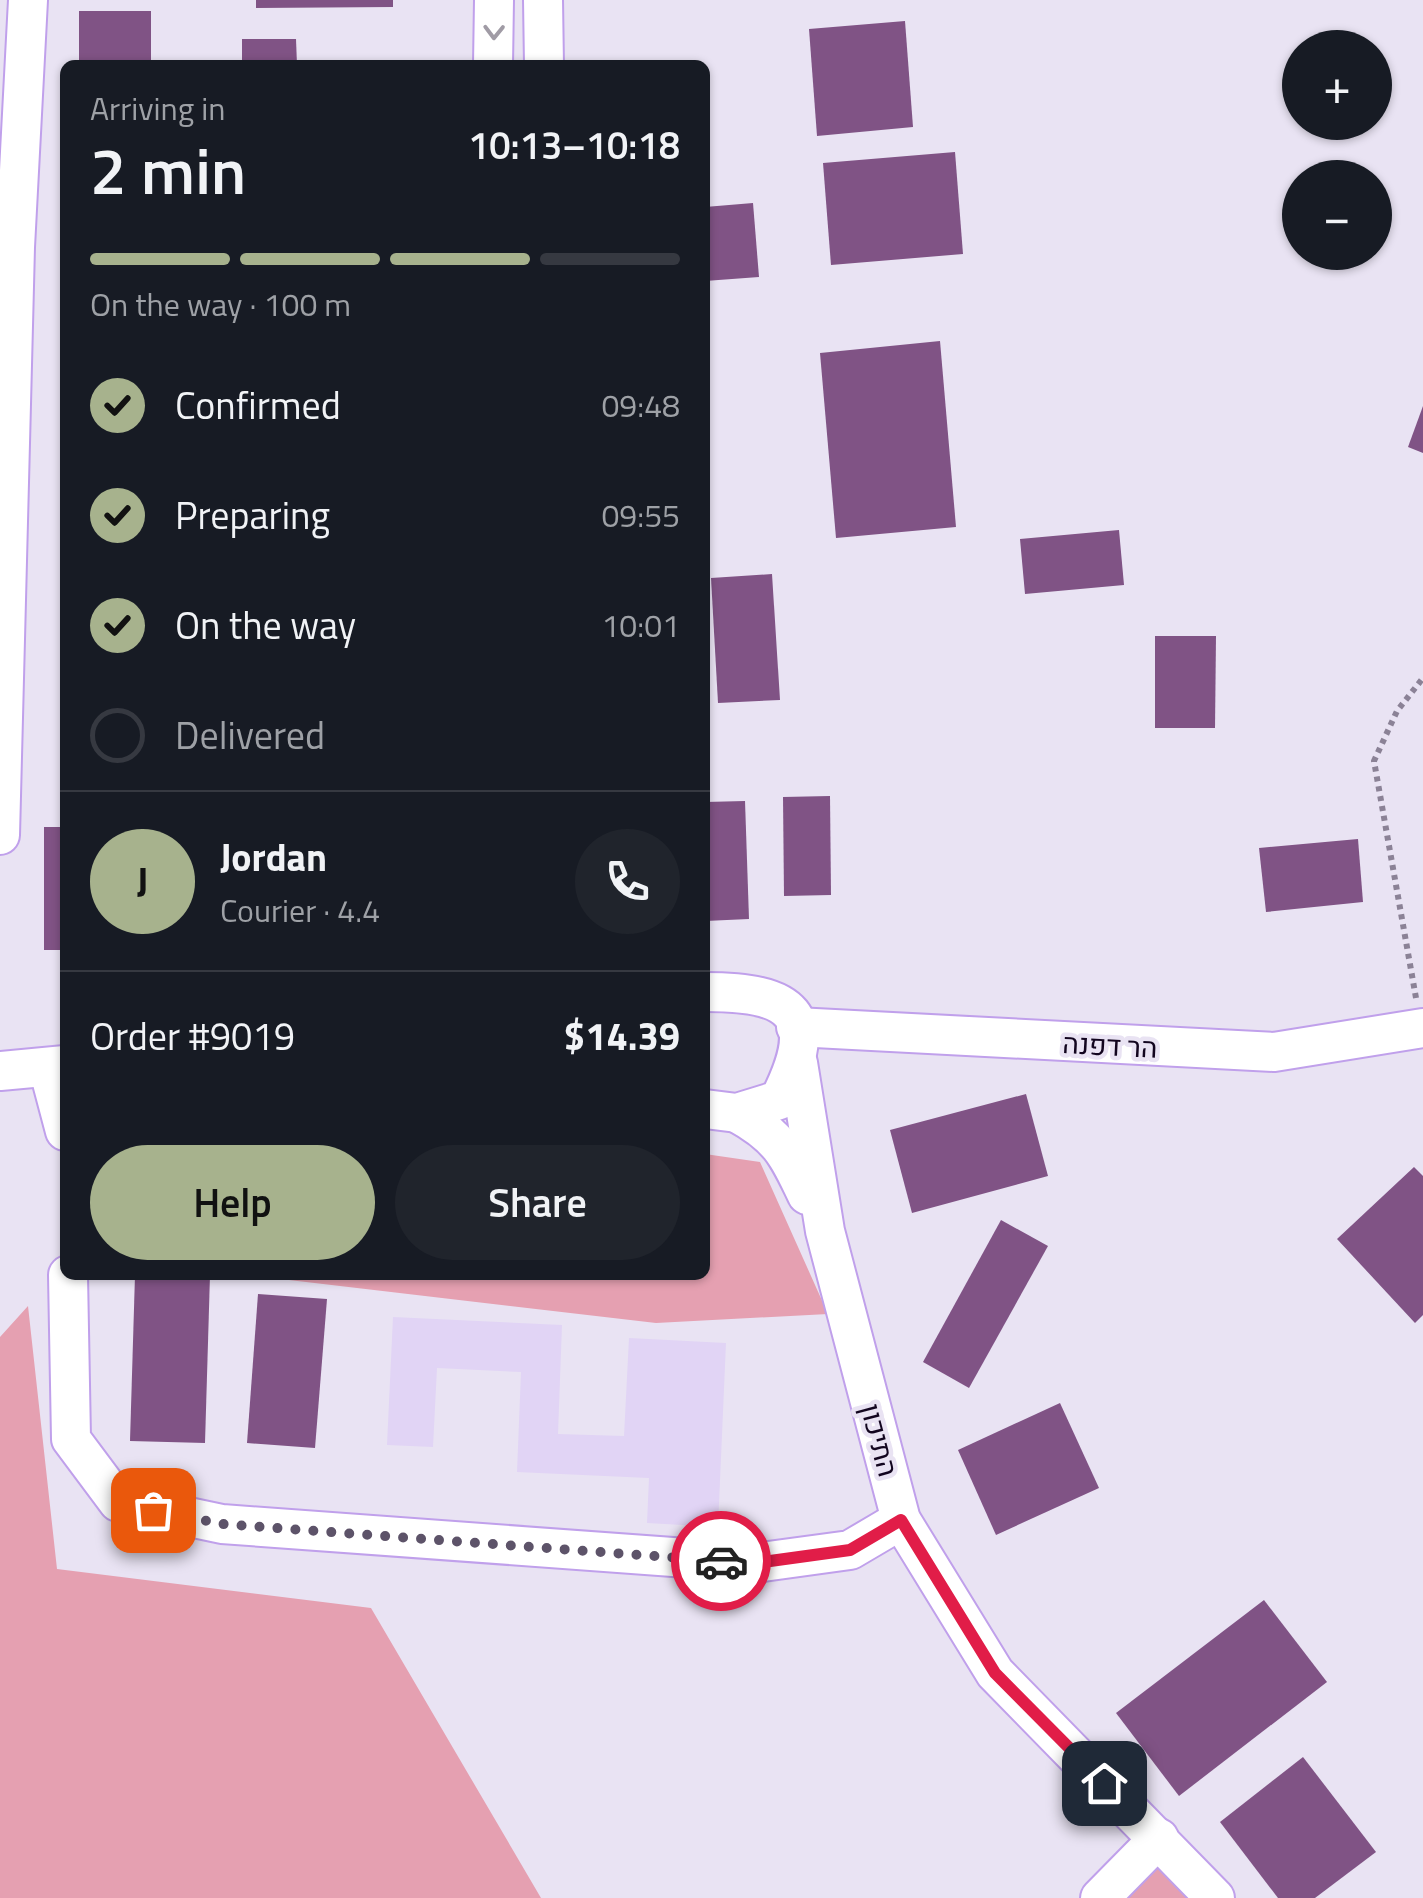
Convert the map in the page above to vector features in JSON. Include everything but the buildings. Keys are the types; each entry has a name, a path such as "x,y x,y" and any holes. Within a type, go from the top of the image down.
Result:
{"street":[{"path":"0,835 8,247 28,0"},
{"path":"494,0 494,60"},
{"path":"543,0 544,60"},
{"path":"710,992 767,996 791,1013 796,1045 778,1100 721,1111"},
{"name":"הר דפנה","path":"796,1045 1274,1052 1422,1028"},
{"name":"התיכון","path":"796,1045 825,1231 901,1520 995,1673 1214,1898"},
{"path":"0,1072 57,1066"},
{"name":"התיכון","path":"721,1111 770,1132 786,1150 825,1231"},
{"path":"68,1280 71,1439 118,1502 222,1524 756,1563 850,1550 901,1520"},
{"path":"1100,1898 1159,1838"}],"path":[{"path":"1422,1028 1374,761 1397,711 1423,678"}],"shaded area":[{"path":"710,1155 760,1162 828,1314 656,1323 289,1280 710,1280"},
{"path":"28,1306 57,1569 371,1608 541,1898 0,1898 0,1337"},
{"path":"393,1317 562,1325 558,1434 624,1436 629,1338 726,1343 718,1527 647,1523 649,1478 517,1472 521,1372 437,1368 433,1447 387,1445"},
{"path":"1159,1838 1215,1898 1093,1898"}],"way so far":[{"path":"153,1510 222,1524 721,1561"}],"route":[{"path":"721,1561 756,1563 850,1550 901,1520 995,1673 1104,1783"}]}
